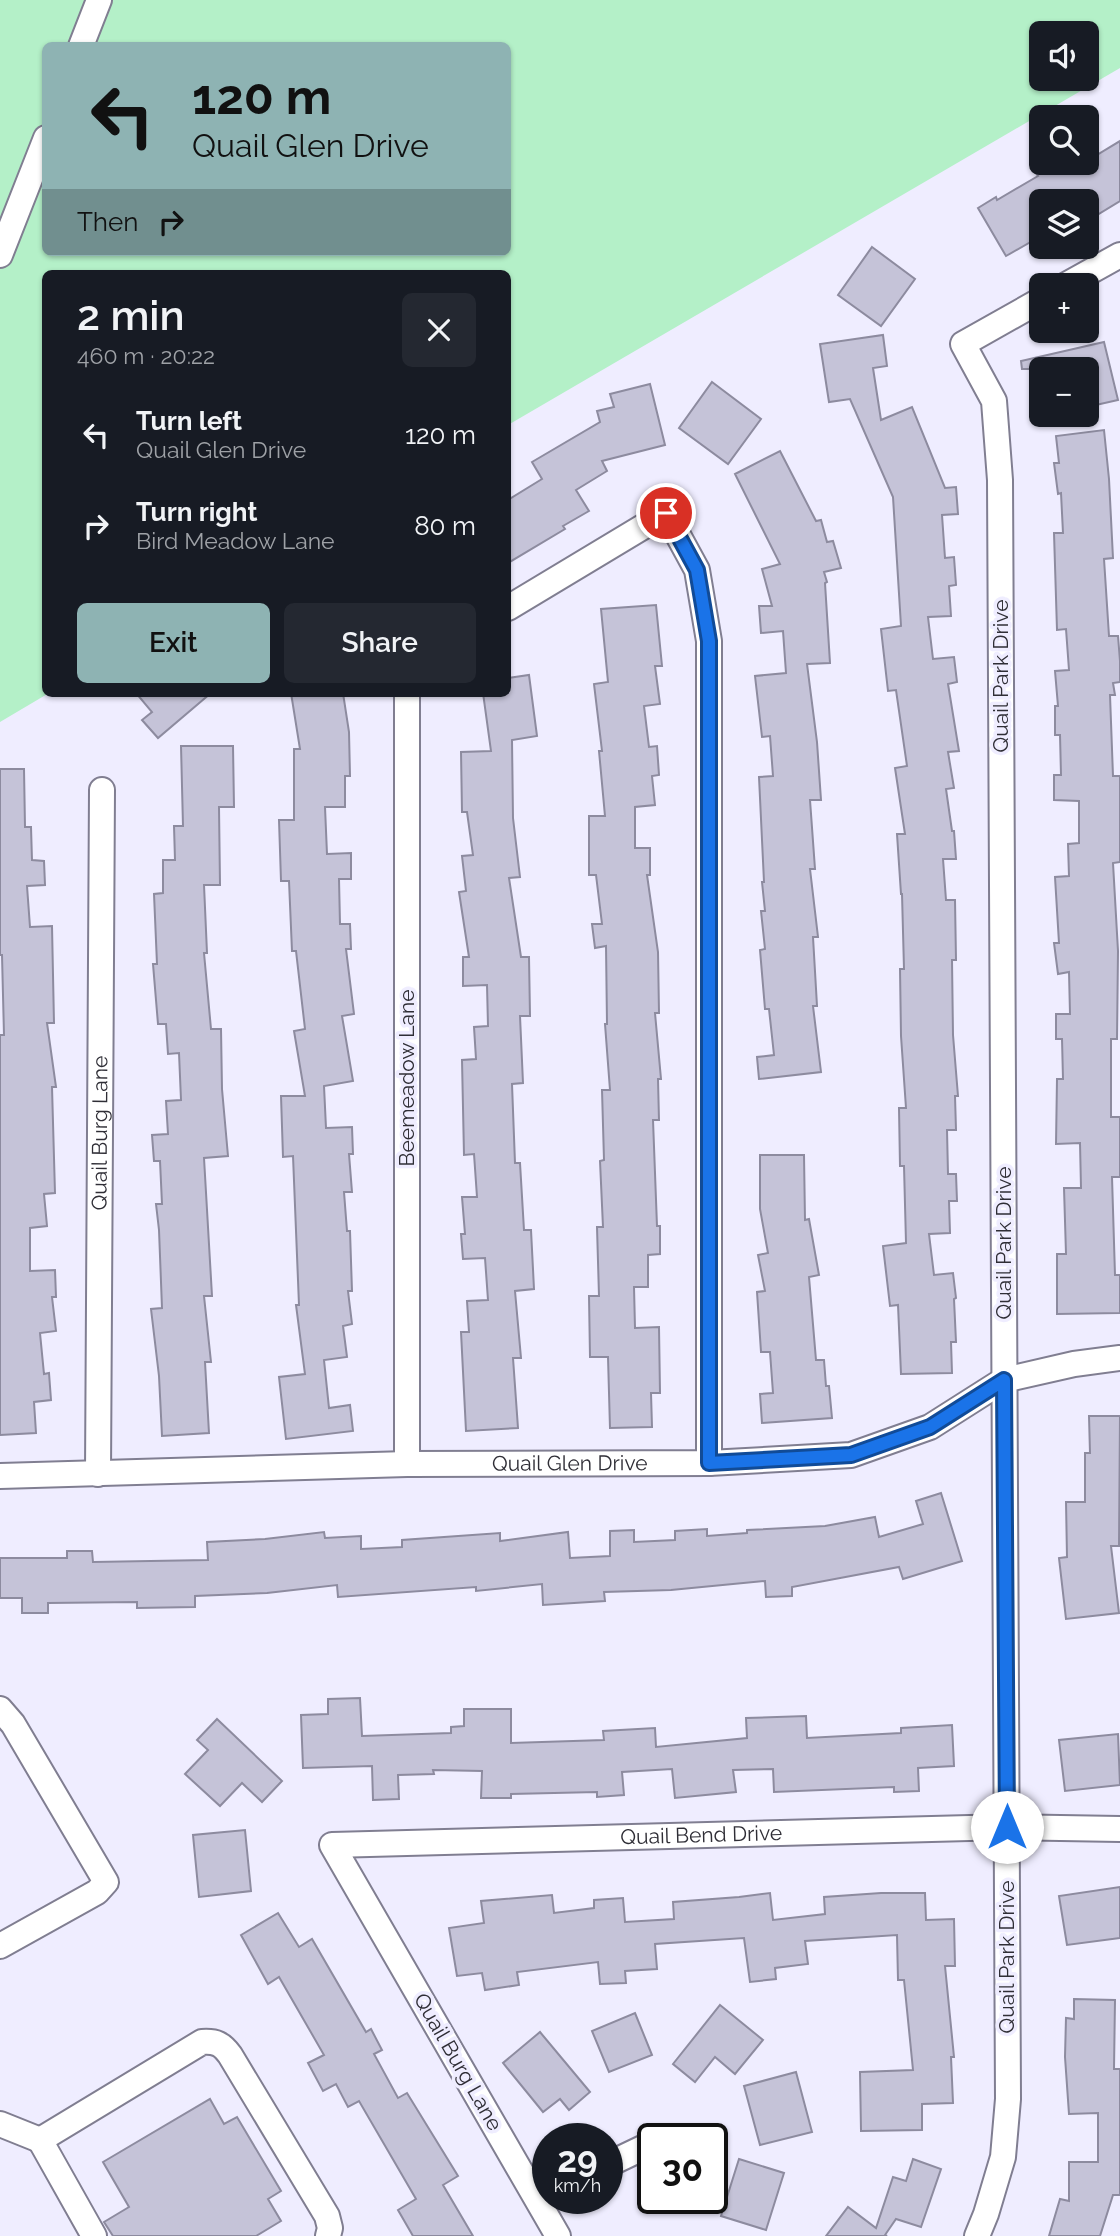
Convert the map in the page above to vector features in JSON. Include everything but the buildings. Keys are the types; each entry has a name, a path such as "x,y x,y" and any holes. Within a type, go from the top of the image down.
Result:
{"street":[{"path":"83,42 99,0"},
{"path":"0,255 42,148"},
{"path":"1088,273 1120,255"},
{"name":"Quail Park Drive","path":"977,2236 1003,2157 1008,2099 1000,480 994,401 963,344 1029,307"},
{"path":"511,606 666,513 697,570 709,641 709,1463"},
{"name":"Beemeadow Lane","path":"407,697 407,1464"},
{"name":"Quail Burg Lane","path":"98,1474 102,790"},
{"name":"Quail Glen Drive","path":"0,1475 407,1464 709,1463 851,1455 930,1427 1004,1380 1074,1364 1120,1358"},
{"path":"0,1709 13,1724 106,1882 97,1892 0,1946"},
{"name":"Quail Bend Drive","path":"357,1889 332,1845 1007,1827 1120,1829"},
{"name":"Quail Burg Lane","path":"357,1889 532,2179"},
{"path":"40,2140 202,2042 214,2041 224,2046 230,2054 327,2216 330,2228 328,2236"},
{"path":"0,2124 40,2140 93,2236"},
{"name":"Quail Burg Lane","path":"550,2214 558,2236"}],"green space":[{"path":"0,0 1120,0 1120,68 1099,80 1099,21 1029,21 1029,91 1081,91 1057,105 1029,105 1029,121 511,423 511,270 42,270 42,697 0,722"}],"route":[{"path":"666,513 697,570 709,641 709,1463 851,1455 930,1427 1004,1380 1007,1827"}]}
